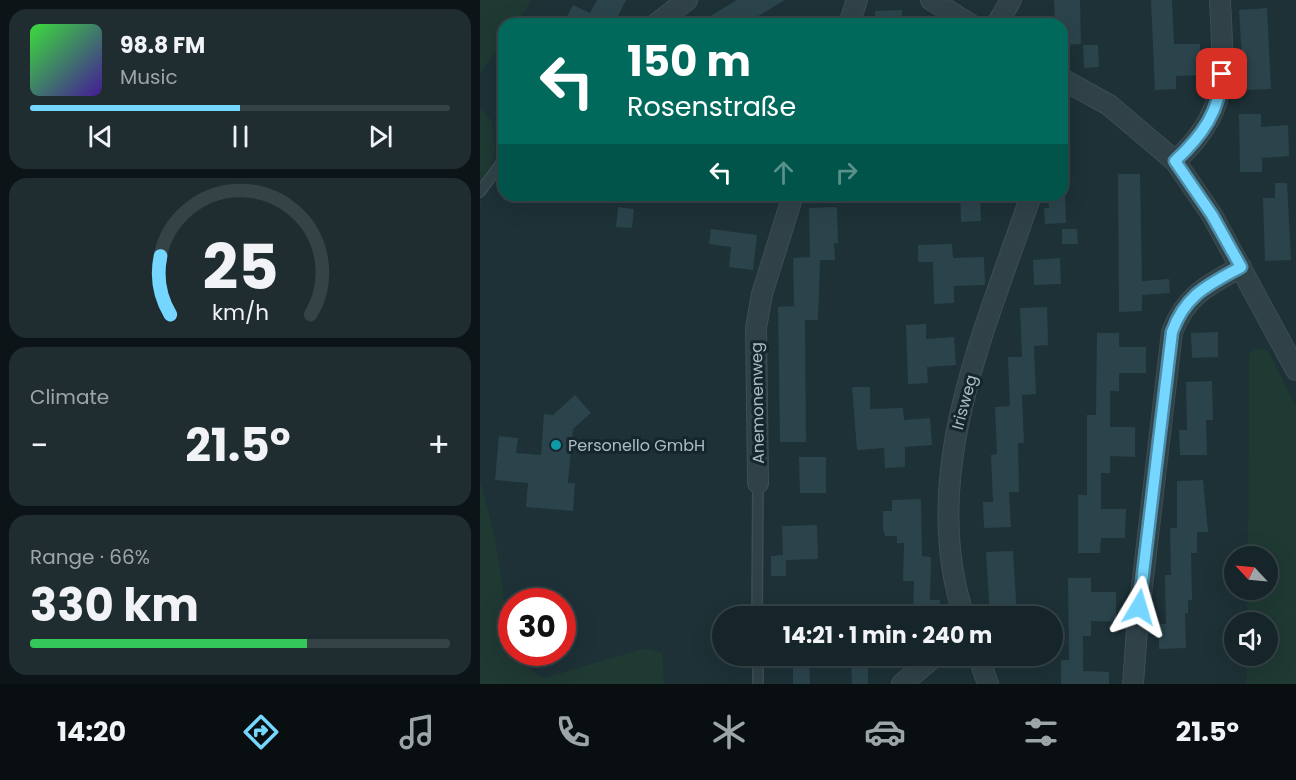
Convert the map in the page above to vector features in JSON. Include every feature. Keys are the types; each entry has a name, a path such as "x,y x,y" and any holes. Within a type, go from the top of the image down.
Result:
{"street":[{"path":"664,18 687,0"},
{"path":"851,18 857,0"},
{"path":"931,0 960,18"},
{"path":"1000,18 1011,0"},
{"path":"1175,161 1205,130 1221,90 1220,0"},
{"path":"1068,87 1108,105 1144,132 1175,161 1212,215 1296,370"},
{"name":"Anemonenweg","path":"758,483 756,328 762,294 791,201"},
{"name":"Irisweg","path":"961,606 950,550 950,466 958,422 974,365 1029,201"},
{"path":"1133,684 1137,629 1172,332 1179,314 1189,300 1241,267"},
{"path":"902,684 924,666"},
{"path":"982,666 988,684"}],"lane":[{"path":"480,192 498,167"},
{"name":"Anemonenweg","path":"758,483 758,606"},
{"path":"758,666 758,684"}],"green space":[{"path":"480,0 532,0 519,18 498,18 498,48 480,74"},
{"path":"480,108 492,121 495,152 480,205"},
{"path":"1258,348 1268,351 1296,406 1296,684 1246,684 1247,666 1278,666 1278,612 1247,612 1247,600 1278,600 1278,546 1248,546 1249,354"},
{"path":"480,481 495,537 503,588 498,588 498,666 524,666 544,678 646,648 662,653 664,684 480,684"}],"building":[{"path":"597,0 626,0 617,18 566,18 573,5 590,13"},
{"path":"737,0 785,0 755,18 707,18"},
{"path":"1054,0 1080,0 1081,44 1068,45 1068,18 1055,18"},
{"path":"1151,0 1172,0 1174,44 1200,44 1201,75 1176,76 1176,89 1155,90"},
{"path":"1267,8 1271,89 1244,90 1239,10"},
{"path":"902,10 902,18 876,18 875,11"},
{"path":"1083,45 1098,45 1099,67 1084,68"},
{"path":"1239,114 1261,114 1261,127 1288,125 1289,156 1262,158 1262,172 1240,172"},
{"path":"1118,174 1140,174 1142,281 1169,279 1170,293 1142,295 1142,311 1119,312"},
{"path":"1275,183 1287,183 1291,260 1265,261 1263,198 1275,198"},
{"path":"960,201 980,201 981,221 961,222"},
{"path":"1048,201 1065,201 1066,223 1045,224 1044,208 1049,208"},
{"path":"618,207 634,209 632,228 616,227"},
{"path":"837,207 838,243 834,243 835,260 820,260 818,320 805,320 806,442 780,442 778,307 794,306 793,258 810,257 809,208"},
{"path":"711,229 757,235 753,270 729,267 731,247 709,244"},
{"path":"1062,229 1077,229 1078,244 1062,244"},
{"path":"952,244 953,258 984,257 985,285 954,286 954,303 934,304 933,262 918,262 918,245"},
{"path":"1060,258 1061,284 1034,285 1033,260"},
{"path":"1047,307 1048,345 1034,346 1036,394 1022,395 1024,443 1018,443 1019,492 1009,492 1011,527 984,528 983,502 993,502 991,455 997,454 995,407 1010,406 1008,357 1022,357 1020,308"},
{"path":"926,324 926,339 954,337 956,365 927,367 928,383 908,384 906,325"},
{"path":"1218,332 1218,357 1192,358 1191,333"},
{"path":"1097,333 1119,333 1119,347 1146,347 1146,373 1119,373 1119,391 1110,391 1110,427 1135,427 1135,457 1110,456 1110,473 1101,473 1101,509 1126,509 1125,538 1101,538 1100,553 1078,553 1078,495 1087,495 1087,415 1096,415"},
{"path":"1212,381 1213,420 1206,420 1207,455 1180,455 1179,430 1187,430 1186,382"},
{"path":"852,387 870,387 870,409 903,408 904,420 930,418 932,445 905,447 905,467 885,468 884,448 857,450"},
{"name":"Personello GmbH","path":"575,395 591,413 573,429 568,483 575,483 573,511 526,507 528,483 495,480 499,436 518,438 516,453 541,455 544,414 553,415"},
{"path":"799,457 826,457 826,493 800,493"},
{"path":"1203,480 1208,532 1197,532 1197,553 1191,553 1192,600 1188,600 1188,613 1185,613 1186,648 1159,649 1159,624 1166,624 1165,575 1171,575 1170,528 1177,528 1177,481"},
{"path":"921,499 922,556 931,557 930,600 940,600 940,606 913,606 914,581 903,581 904,543 897,543 897,536 885,536 883,529 883,511 892,511 892,500"},
{"path":"817,525 818,559 786,560 786,576 771,576 771,556 783,555 782,526"},
{"path":"1013,551 1016,606 989,606 986,552"},
{"path":"1068,578 1091,578 1091,592 1116,592 1116,622 1091,621 1091,636 1083,636 1083,671 1109,672 1109,684 1061,684 1063,660 1069,660"},
{"path":"793,666 809,666 810,684 793,684"},
{"path":"851,666 868,666 868,684 852,684"}],"place":[{"name":"Personello GmbH","path":"556,445"}],"route":[{"path":"1139,607 1172,332 1179,314 1189,300 1214,282 1241,267 1193,184 1175,161 1205,130 1221,90 1222,74"}]}
